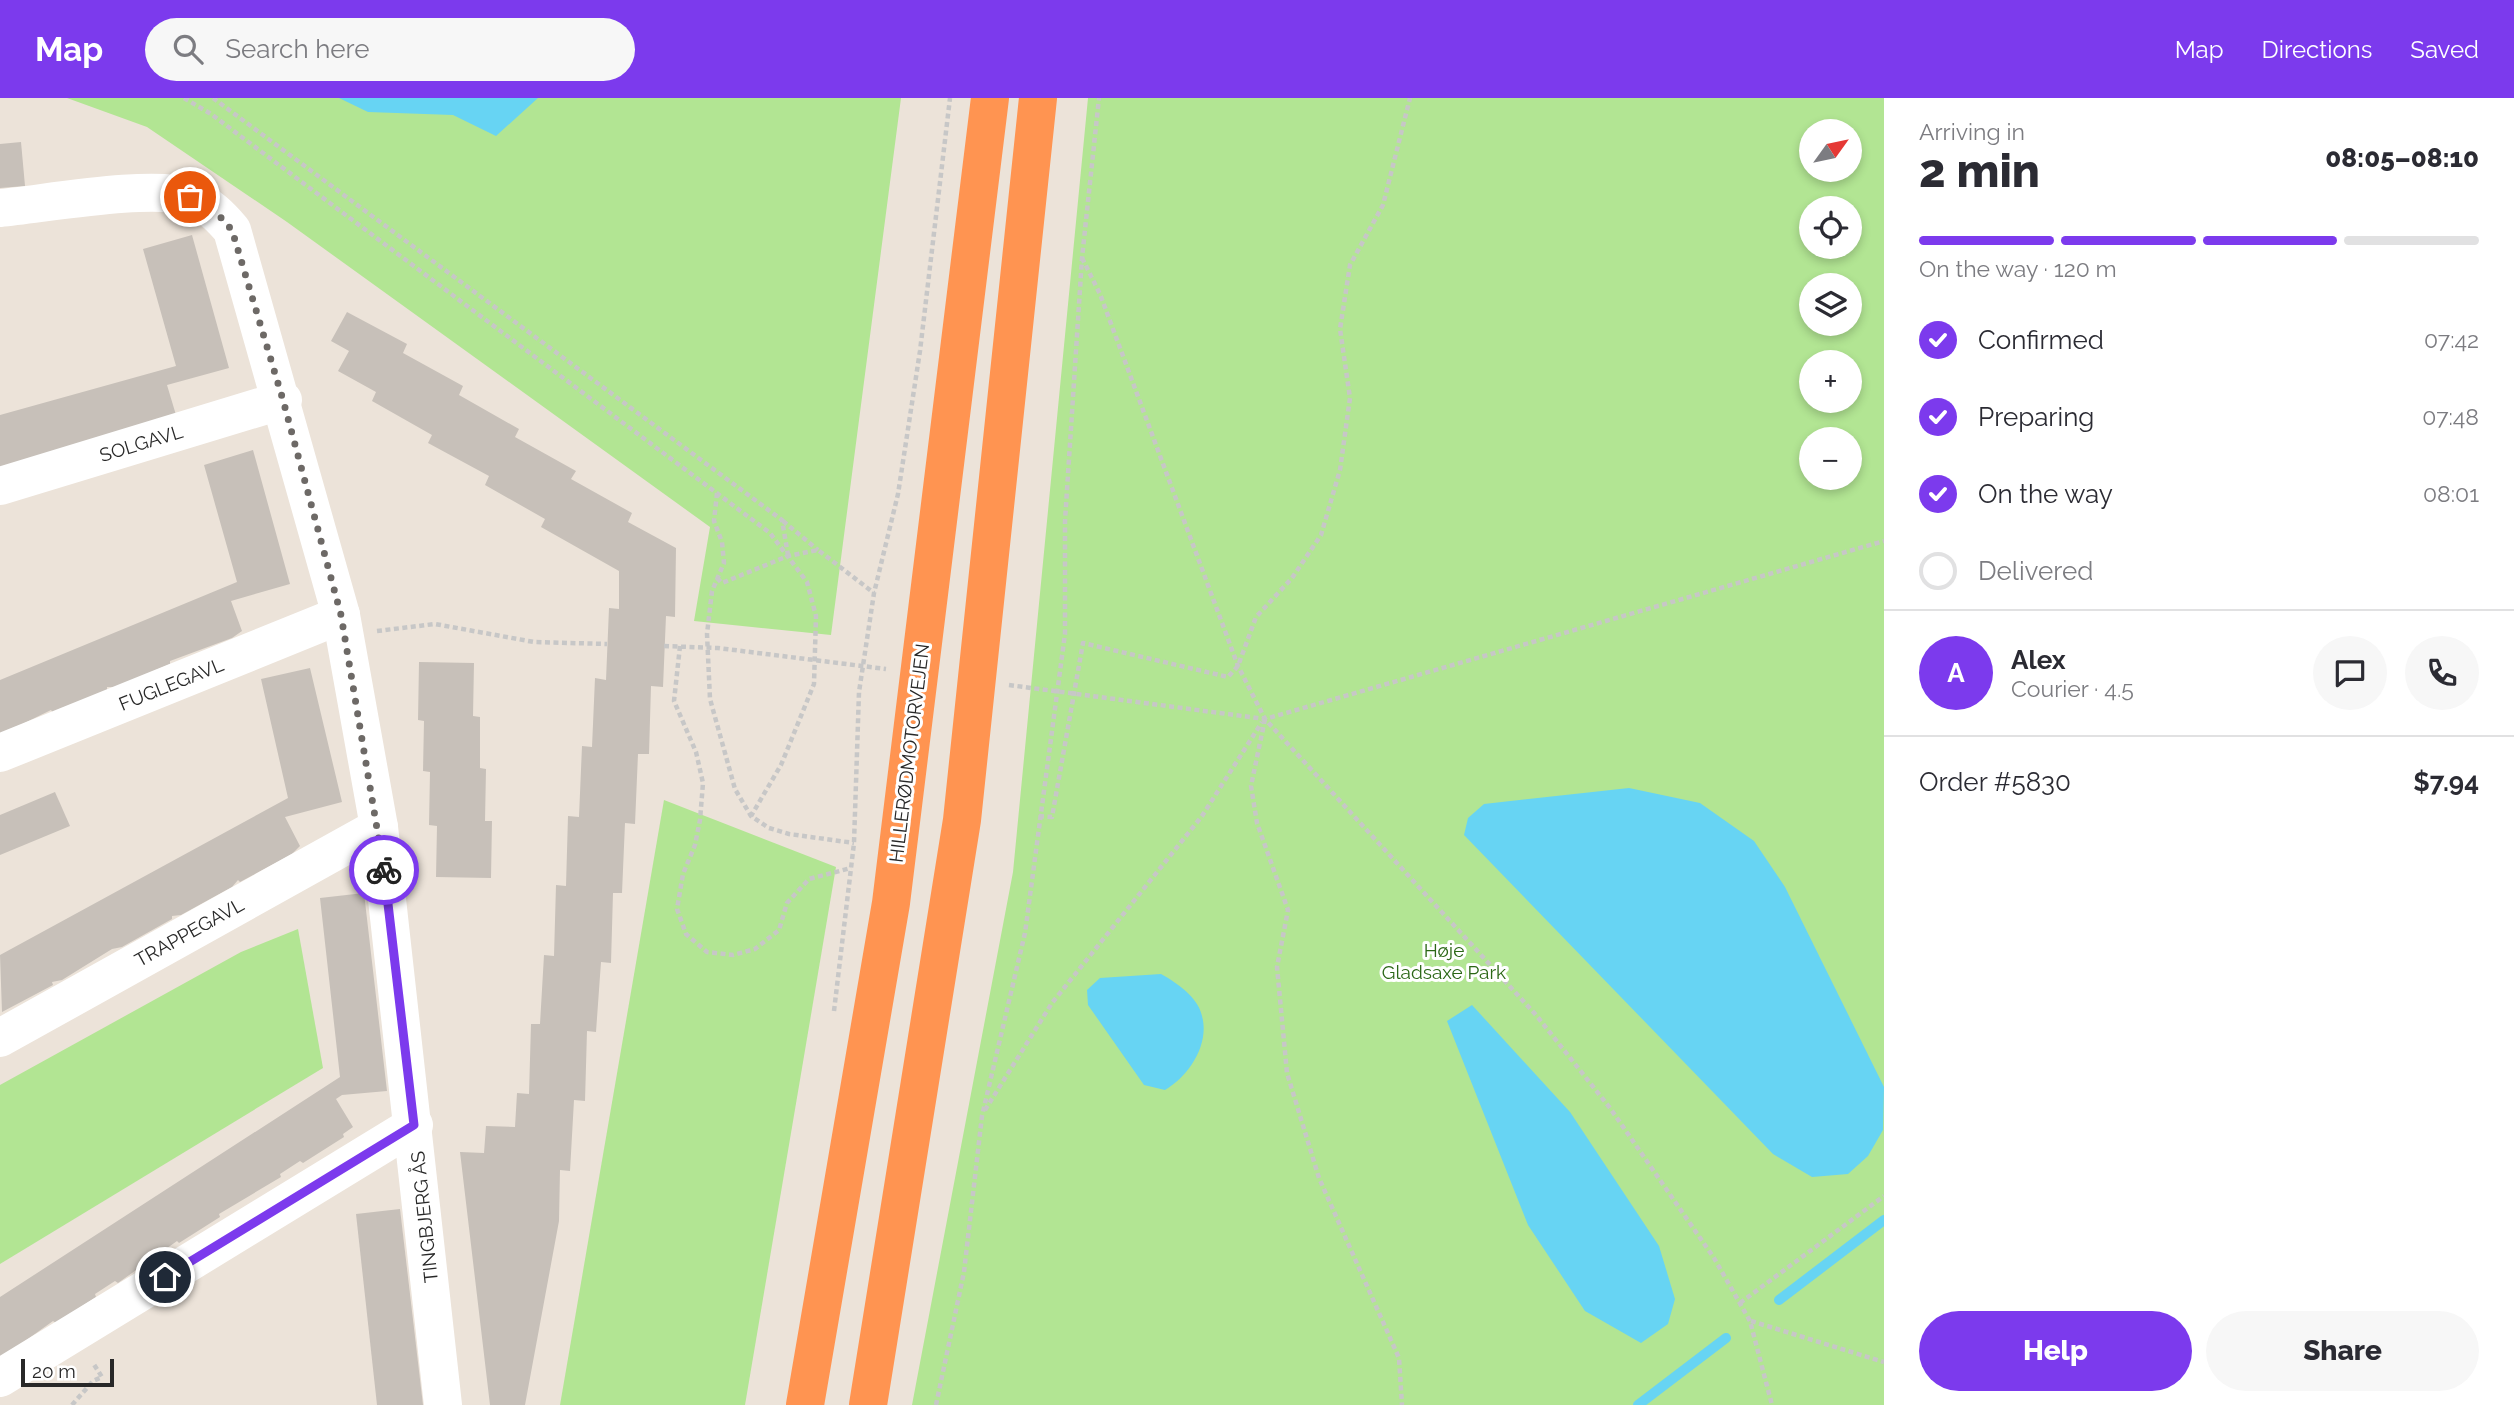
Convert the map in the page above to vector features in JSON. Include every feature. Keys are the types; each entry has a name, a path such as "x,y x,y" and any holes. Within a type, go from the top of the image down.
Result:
{"highway":[{"name":"HILLERØDMOTORVEJEN","path":"805,1405 891,904 990,98"},
{"path":"868,1405 962,820 1038,98"}],"street":[{"name":"TINGBJERG ÅS","path":"0,208 162,192 190,197 214,210 232,230 283,400 343,627 379,827 443,1405"},
{"name":"SOLGAVL","path":"0,486 283,400"},
{"name":"FUGLEGAVL","path":"0,754 343,627"},
{"name":"TRAPPEGAVL","path":"0,1038 379,827"},
{"path":"0,1378 414,1125"}],"path":[{"path":"184,98 211,114 770,533 807,582 816,616 814,684 781,765 751,817"},
{"path":"213,98 782,520 874,593"},
{"path":"833,1018 854,843 859,692 874,593 898,494 920,351 950,98"},
{"path":"936,1405 964,1272 982,1116 1025,933 1065,634 1065,521 1082,258 1099,98"},
{"path":"1039,816 1052,817 1083,643 1228,677 1238,666 1256,617 1292,578 1321,535 1340,470 1350,398 1340,329 1350,265 1383,205 1410,98"},
{"path":"1082,258 1100,294 1238,666 1265,719 1536,1015 1610,1108 1714,1258 1750,1321 1772,1405"},
{"path":"717,492 714,522 722,542 724,563 712,591 707,634 710,699 735,789 751,817 769,828 789,834 854,843"},
{"path":"782,520 788,556"},
{"path":"1187,708 1265,719 1884,541"},
{"path":"717,578 722,583 788,556 818,550"},
{"path":"343,627 435,624 534,642 607,644"},
{"path":"664,646 718,648"},
{"path":"680,646 674,701 695,752 703,783 695,845 683,874 677,909 687,934 708,952 733,955 755,949 779,930 787,904 809,879 851,868"},
{"path":"982,1116 1052,1003 1202,816 1265,719"},
{"path":"1265,719 1251,786 1256,824 1289,910 1277,967 1287,1073 1320,1178 1399,1357 1402,1405"},
{"path":"1740,1303 1884,1196"},
{"path":"1750,1321 1884,1362"},
{"path":"72,1405 93,1381 102,1377 75,1333"}],"green space":[{"path":"67,98 901,98 831,635 694,621 710,527 287,222 147,127"},
{"name":"Høje Gladsaxe Park","path":"1088,98 1884,98 1884,1405 912,1405 1013,872"},
{"path":"664,800 836,867 745,1405 560,1405"},
{"path":"298,929 323,1068 0,1264 0,1085 241,952"}],"water":[{"path":"339,98 538,98 496,136 453,115 368,112"},
{"path":"1629,788 1700,803 1754,841 1785,887 1884,1087 1883,1130 1868,1156 1848,1174 1812,1177 1773,1154 1464,835 1468,818 1484,804"},
{"path":"1161,974 1180,986 1196,1003 1204,1027 1200,1049 1189,1069 1165,1090 1144,1085 1088,1005 1087,990 1100,978"},
{"path":"1472,1005 1570,1112 1659,1246 1675,1299 1668,1324 1641,1343 1585,1311 1528,1225 1447,1021"}],"building":[{"path":"21,142 25,186 0,188 0,144"},
{"path":"192,235 229,368 167,385 176,415 0,467 0,415 176,366 143,249"},
{"path":"347,312 407,344 403,353 463,386 459,395 519,429 515,437 576,471 571,479 632,513 628,522 676,548 675,617 666,616 663,687 651,686 649,754 638,754 635,824 625,823 622,893 613,893 611,963 601,962 596,1032 587,1031 585,1101 574,1100 570,1171 560,1170 559,1221 525,1405 490,1405 460,1152 484,1153 486,1126 515,1127 517,1093 529,1094 531,1024 540,1024 544,955 554,956 556,885 566,886 568,816 579,817 582,746 592,747 595,678 606,680 609,608 619,609 619,571 541,527 545,519 485,485 489,476 428,443 432,435 372,401 376,392 338,371 349,351 331,341"},
{"path":"253,450 290,584 231,601 242,631 232,638 170,661 170,664 117,687 107,687 107,690 53,713 51,710 0,735 0,680 237,582 204,465"},
{"path":"419,662 474,663 473,716 480,717 480,768 486,769 485,821 492,821 491,878 436,877 437,826 429,825 430,772 423,771 424,721 418,720"},
{"path":"310,668 342,802 285,817 300,846 292,854 240,882 238,880 232,887 181,915 172,916 172,919 122,947 112,949 2,1012 0,955 288,798 261,679"},
{"path":"55,792 70,826 0,855 0,815"},
{"path":"364,893 387,1091 342,1095 336,1099 353,1127 343,1134 344,1137 303,1163 300,1161 280,1174 281,1177 219,1214 220,1217 179,1243 177,1241 118,1283 115,1281 56,1323 53,1321 0,1359 0,1297 340,1077 320,898"},
{"path":"400,1209 423,1405 377,1405 356,1214"}],"waterway":[{"path":"1779,1300 1884,1220"},
{"path":"1638,1405 1726,1338"}],"way so far":[{"path":"190,197 214,210 232,230 283,400 341,615 379,827 384,870"}],"route":[{"path":"165,1277 414,1125 384,870"}]}
